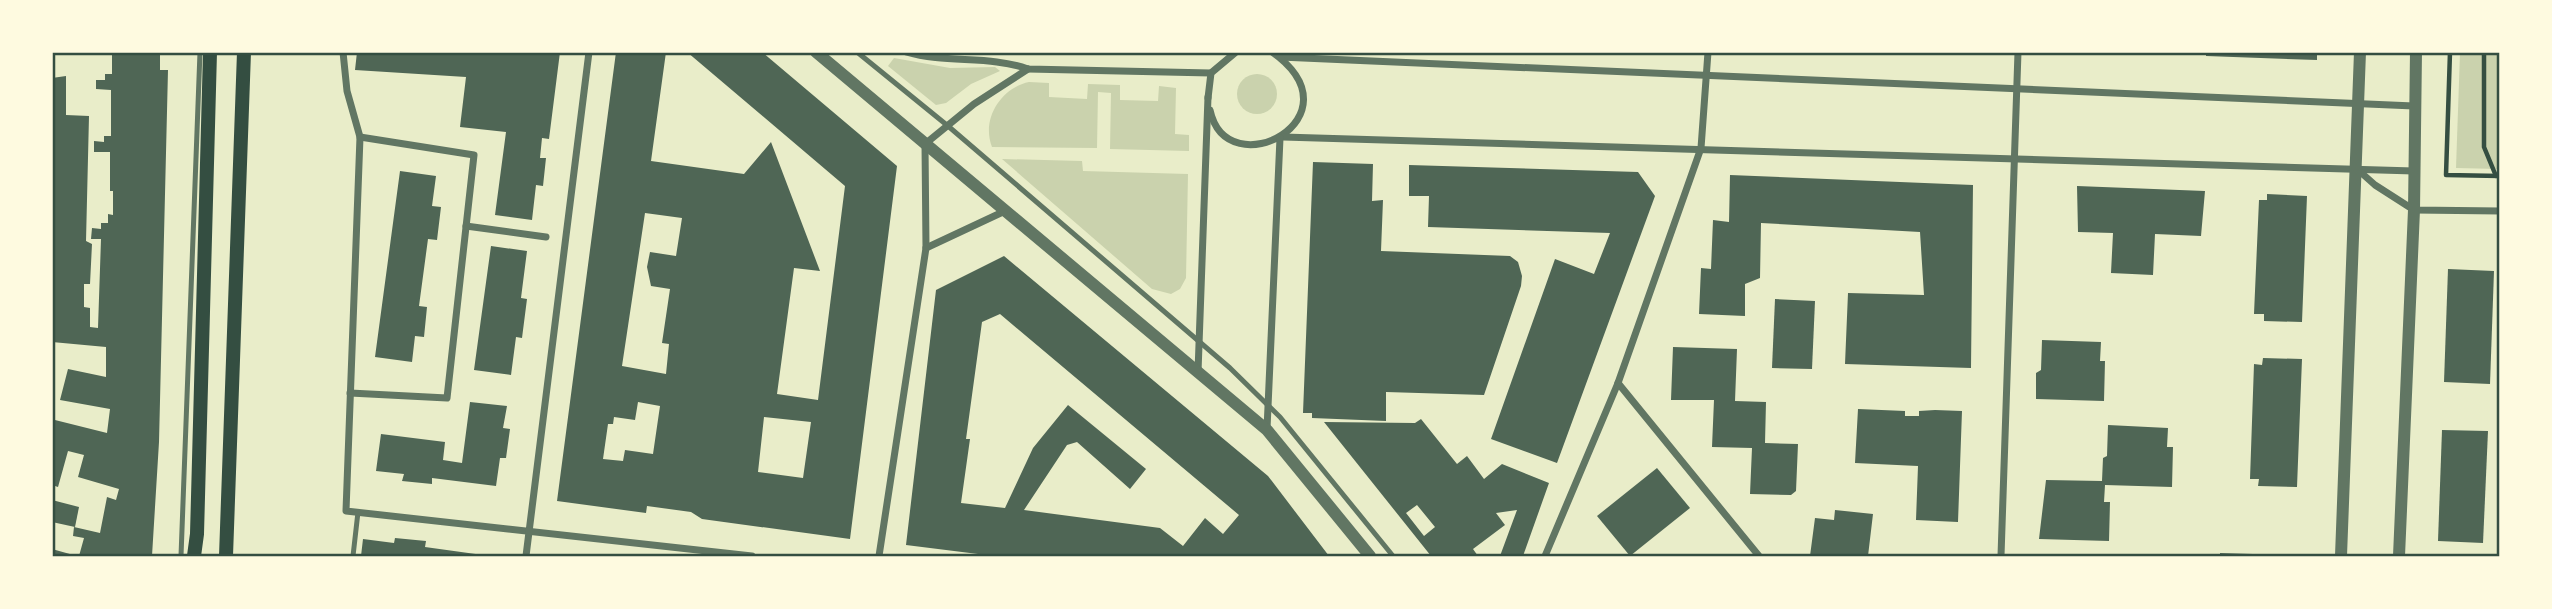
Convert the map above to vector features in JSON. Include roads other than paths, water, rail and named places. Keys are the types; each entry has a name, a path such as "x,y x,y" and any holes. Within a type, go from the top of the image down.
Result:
{"main road":[{"path":"194,556 197,534 210,52"},
{"path":"226,556 244,52"}],"street":[{"path":"343,52 347,92 360,137 346,511 752,556"},
{"path":"526,556 589,52"},
{"path":"816,52 1267,430 1370,556"},
{"path":"906,52 950,60 1006,61 1028,69 1211,73 1237,52"},
{"path":"1545,556 1618,383 1701,148 1708,52"},
{"path":"2001,556 2018,52"},
{"path":"2341,556 2360,52"},
{"path":"2399,556 2414,210 2416,52"},
{"path":"1208,96 1212,119 1224,134 1243,144 1265,145 1281,138 1297,122 1303,97 1300,80 1277,55"},
{"path":"1277,55 2414,106"},
{"path":"925,144 974,104 1028,69"},
{"path":"1198,372 1211,73"},
{"path":"350,393 447,398 474,155 360,137"},
{"path":"1281,138 1701,148 2414,171"},
{"path":"1267,430 1281,138"},
{"path":"879,556 926,248 925,144"},
{"path":"2356,169 2375,186 2414,210 2500,211"},
{"path":"926,248 1005,211"},
{"path":"466,226 546,237"},
{"path":"1618,383 1759,556"}],"lane":[{"path":"181,556 200,52"},
{"path":"857,52 948,126 1269,405 1393,556"},
{"path":"353,556 358,512"}]}
